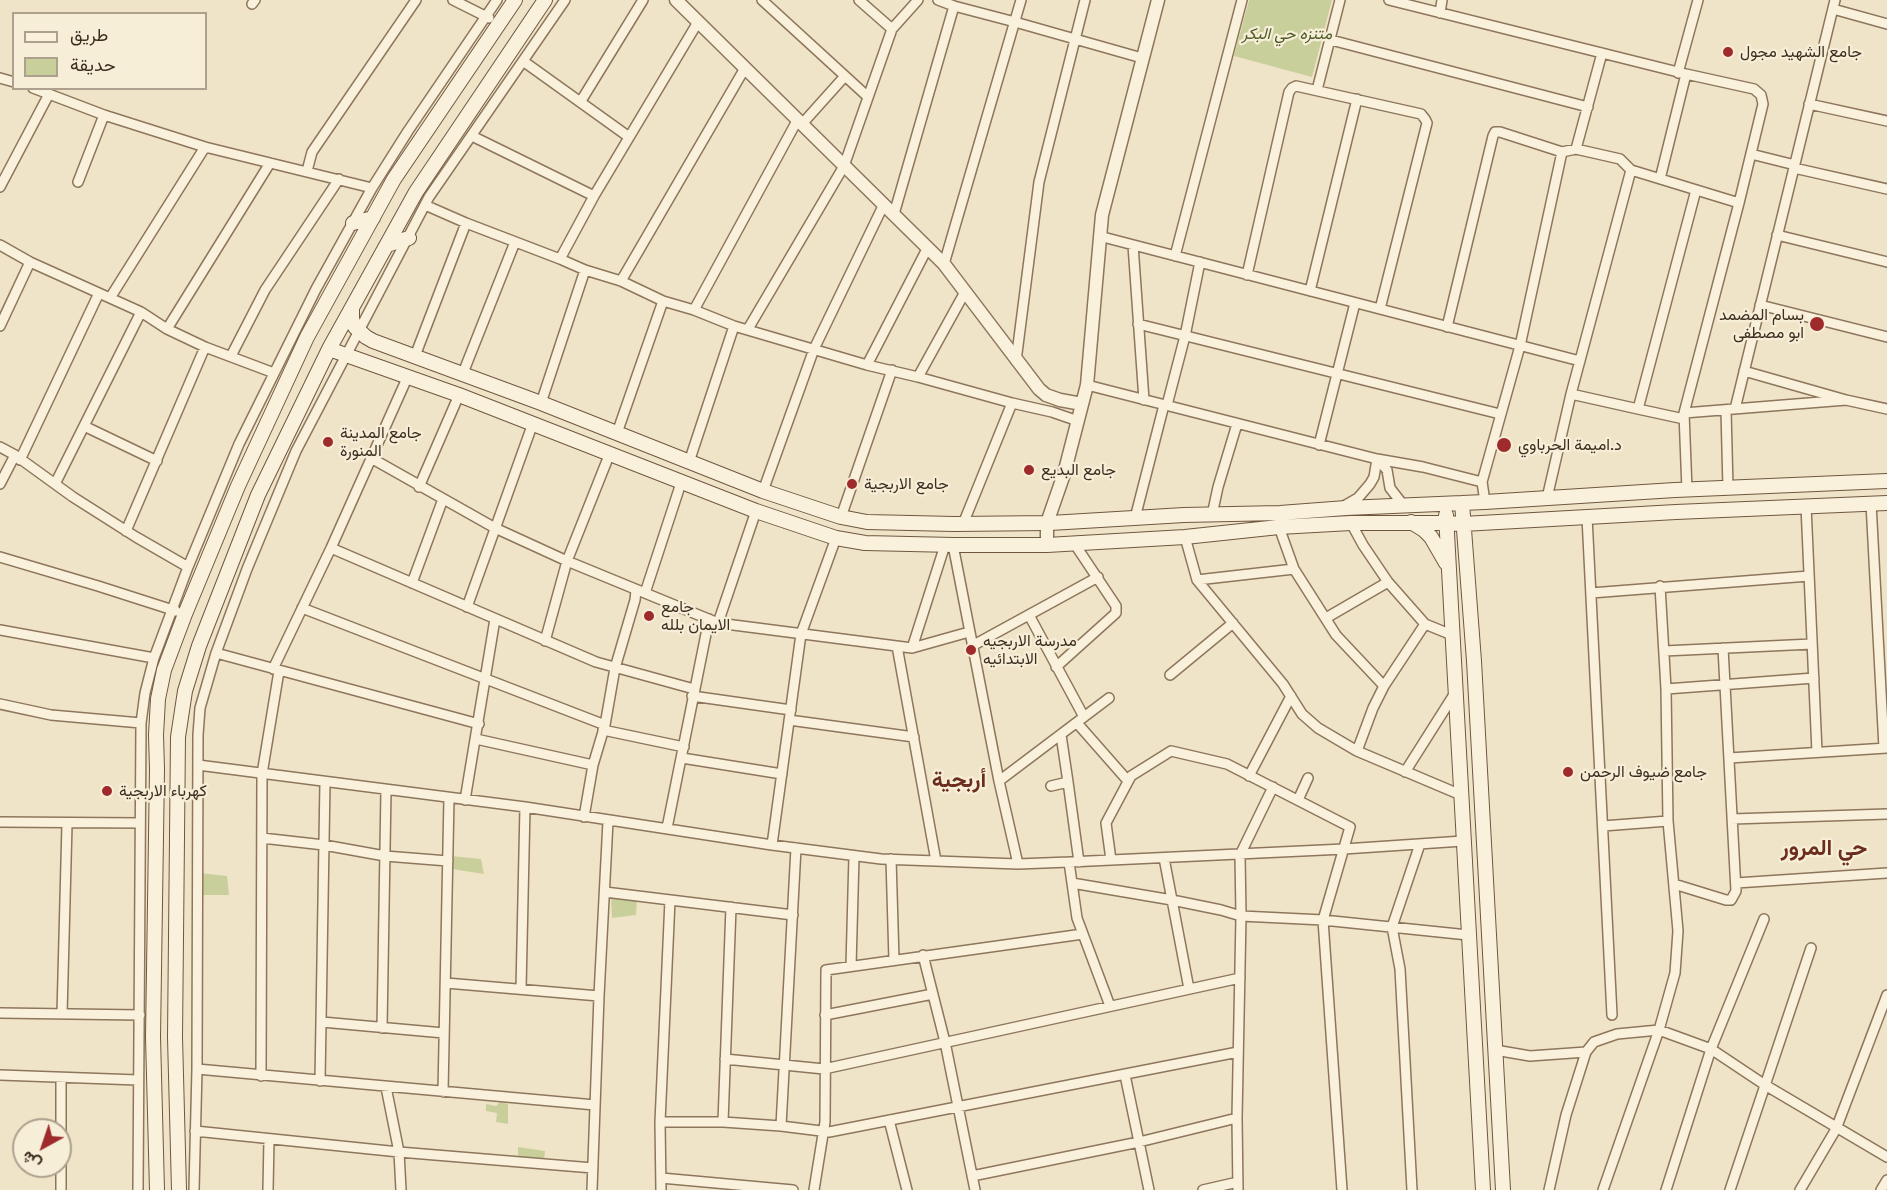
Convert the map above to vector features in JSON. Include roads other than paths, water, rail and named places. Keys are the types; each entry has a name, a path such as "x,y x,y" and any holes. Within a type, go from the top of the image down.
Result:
{"main road":[{"path":"157,1190 153,1038 158,699 179,612 307,337 394,179 515,0"},
{"path":"179,1190 175,1037 178,737 185,691 209,617 258,495 329,349 416,192 545,0"},
{"path":"394,179 416,192"},
{"path":"353,223 373,218"},
{"path":"387,245 409,238"},
{"path":"352,308 355,327 374,341 541,403 763,491 841,517 867,522 1047,523 1887,481"},
{"path":"329,349 533,423 756,511 836,538 865,543 1047,545 1185,537 1279,527 1411,522 1464,524 1887,503"},
{"path":"394,371 401,351"},
{"path":"1676,512 1687,490"},
{"path":"1462,503 1489,923 1503,1190"},
{"path":"1445,504 1482,1190"},
{"path":"1411,522 1431,537 1449,570"},
{"path":"1467,559 1472,535 1483,526 1503,522"},
{"path":"1451,606 1470,605"},
{"path":"1468,929 1479,933 1487,929 1489,923"},
{"path":"1470,969 1474,961 1480,958 1488,961 1491,967"}],"street":[{"path":"307,171 312,152 416,0"},
{"path":"453,0 499,23"},
{"path":"138,1190 141,723 145,693 154,658 179,612 188,567 239,444 316,289 372,188 497,0"},
{"path":"194,1190 200,708 216,653 297,451 425,205 565,0"},
{"path":"580,101 643,0"},
{"path":"762,0 868,97"},
{"path":"859,0 892,29"},
{"path":"748,330 844,166 892,29 918,0"},
{"path":"938,0 1142,58"},
{"path":"944,264 1021,0"},
{"path":"1017,361 1039,182 1085,0"},
{"path":"1047,545 1047,523 1064,474 1087,385 1102,215 1158,0"},
{"path":"1175,256 1242,0"},
{"path":"1317,90 1340,0"},
{"path":"1389,0 1754,89 1761,95 1763,104 1684,416 1687,490"},
{"path":"1440,13 1442,0"},
{"path":"1660,179 1698,0"},
{"path":"682,2 698,22 944,264 1039,389 1046,395 1060,400 1082,404"},
{"path":"1728,488 1730,410 1744,371 1834,4 1887,24"},
{"path":"894,214 954,6"},
{"path":"560,259 594,196 698,22"},
{"path":"1331,40 1588,107"},
{"path":"1576,148 1602,53"},
{"path":"524,61 629,137"},
{"path":"621,281 745,68"},
{"path":"694,310 800,122 845,76"},
{"path":"1246,275 1292,87 1317,90 1421,114 1426,123 1380,309"},
{"path":"38,90 104,115 205,147 372,188"},
{"path":"0,187 49,94"},
{"path":"1310,291 1357,99"},
{"path":"1809,104 1887,121"},
{"path":"78,182 104,115"},
{"path":"1447,327 1492,136 1496,132 1562,152 1576,148 1620,159 1631,170 1739,203"},
{"path":"472,136 594,196"},
{"path":"110,298 205,147"},
{"path":"1485,502 1482,482 1520,346 1562,152"},
{"path":"1751,154 1887,189"},
{"path":"166,329 270,163"},
{"path":"1547,498 1571,394 1631,170"},
{"path":"231,356 265,291 339,179"},
{"path":"1638,410 1696,190"},
{"path":"763,491 814,349 884,204"},
{"path":"425,205 466,224 585,270 621,281 663,301 694,310 734,326 867,365 918,376 1012,404 1053,412 1078,421"},
{"path":"415,356 466,224"},
{"path":"1778,235 1887,262"},
{"path":"1099,236 1580,362"},
{"path":"463,373 515,242"},
{"path":"0,245 30,262 141,312 166,329 206,347 274,372"},
{"path":"1132,245 1144,400"},
{"path":"867,365 927,248"},
{"path":"0,326 30,262"},
{"path":"1135,518 1185,336 1200,262"},
{"path":"541,403 585,270"},
{"path":"918,376 965,292"},
{"path":"0,484 17,457 99,293"},
{"path":"617,433 663,301"},
{"path":"1319,445 1355,303"},
{"path":"1760,305 1887,337"},
{"path":"55,484 141,312"},
{"path":"1138,324 1500,414"},
{"path":"689,462 734,326"},
{"path":"126,531 206,347"},
{"path":"841,517 892,370"},
{"path":"1744,371 1846,400 1887,409"},
{"path":"261,1076 262,774 276,670 408,376"},
{"path":"1087,385 1319,445 1482,482"},
{"path":"1571,394 1638,410 1684,416 1846,400"},
{"path":"419,487 459,395"},
{"path":"963,524 1012,404"},
{"path":"467,607 533,423"},
{"path":"1212,515 1237,424"},
{"path":"84,426 157,460"},
{"path":"0,447 126,531 188,567"},
{"path":"545,641 567,561 610,453"},
{"path":"370,459 495,528 567,561 713,621 912,648 969,632"},
{"path":"1377,459 1387,470 1390,488 1404,506"},
{"path":"1340,509 1358,498 1370,484 1374,477 1377,459"},
{"path":"584,817 615,668 635,600 681,483"},
{"path":"412,583 443,499"},
{"path":"1729,758 1885,748 1871,503"},
{"path":"1806,506 1817,752"},
{"path":"667,828 693,692 713,621 756,511"},
{"path":"1587,517 1612,1015"},
{"path":"1351,524 1388,582 1425,624 1452,635"},
{"path":"1279,527 1294,569 1336,635 1384,686"},
{"path":"1185,537 1197,580 1283,684 1302,714 1357,751 1461,795"},
{"path":"772,845 801,634 836,538"},
{"path":"1056,667 1116,613 1116,606 1074,543"},
{"path":"949,545 1018,864"},
{"path":"912,648 949,545"},
{"path":"331,548 596,663 693,692 790,715 914,737"},
{"path":"0,557 98,585 179,612"},
{"path":"1197,580 1294,569"},
{"path":"1591,593 1809,576"},
{"path":"972,646 1098,577"},
{"path":"1326,618 1388,582"},
{"path":"1603,1190 1659,1030 1675,973 1678,932 1668,821 1666,688 1660,586"},
{"path":"302,608 486,679 604,728 684,747"},
{"path":"1029,615 1081,720 1128,781"},
{"path":"465,800 495,619"},
{"path":"1170,675 1233,623"},
{"path":"1357,751 1384,686 1425,624"},
{"path":"0,630 154,658"},
{"path":"1664,651 1812,644"},
{"path":"897,646 936,861"},
{"path":"1674,884 1731,900 1736,891 1723,648"},
{"path":"216,653 479,724"},
{"path":"1666,688 1814,678"},
{"path":"1406,772 1455,693"},
{"path":"1249,776 1291,696"},
{"path":"999,781 1109,698"},
{"path":"0,704 51,715 141,723"},
{"path":"1061,735 1079,862"},
{"path":"476,739 593,765"},
{"path":"1111,860 1106,823 1128,781 1131,776 1171,751 1227,764 1350,827 1323,920 1342,1190"},
{"path":"682,758 782,774"},
{"path":"198,765 525,807 772,845 891,859 1018,864 1239,855 1463,841"},
{"path":"1298,800 1308,778"},
{"path":"320,1081 325,782"},
{"path":"1051,786 1068,782"},
{"path":"1203,1190 1238,1186 1241,916 1239,855 1273,788"},
{"path":"382,1028 386,790"},
{"path":"443,1092 449,798"},
{"path":"521,989 525,807"},
{"path":"1732,819 1887,814"},
{"path":"592,1190 608,821"},
{"path":"1603,826 1668,821"},
{"path":"0,822 140,823"},
{"path":"63,1014 67,824"},
{"path":"262,838 324,845 385,856 448,861"},
{"path":"1412,1190 1400,969 1392,927 1420,844"},
{"path":"781,1126 796,848"},
{"path":"851,966 854,856"},
{"path":"1164,858 1189,989"},
{"path":"891,859 894,960"},
{"path":"1069,862 1077,918 1110,1006"},
{"path":"1736,883 1887,873"},
{"path":"1072,883 1172,900 1241,916 1323,920 1392,927 1468,929"},
{"path":"140,890 156,890"},
{"path":"605,892 793,915"},
{"path":"661,1190 660,1122 670,900"},
{"path":"723,1122 731,907"},
{"path":"1666,1190 1711,1049 1764,919"},
{"path":"814,1190 825,1122 826,970 1083,934"},
{"path":"1730,1190 1811,948"},
{"path":"923,955 945,1042 975,1190"},
{"path":"725,1059 824,1069 1240,978"},
{"path":"446,983 599,996"},
{"path":"825,1015 933,994"},
{"path":"1800,1190 1837,1127 1887,995"},
{"path":"0,1013 140,1015"},
{"path":"322,1022 444,1033"},
{"path":"1549,1190 1566,1115 1586,1052 1594,1042 1617,1034 1659,1030 1711,1049 1765,1085 1887,1156"},
{"path":"1495,1050 1530,1056 1586,1052"},
{"path":"660,1122 723,1122 829,1131 1238,1052"},
{"path":"197,1069 595,1105"},
{"path":"0,1075 138,1080"},
{"path":"1125,1075 1149,1190"},
{"path":"61,1078 61,1190"},
{"path":"386,1087 399,1152 401,1190"},
{"path":"972,1176 1138,1142 1237,1118"},
{"path":"889,1120 906,1190"},
{"path":"195,1131 399,1152 593,1168"},
{"path":"268,1190 269,1139"},
{"path":"661,1178 793,1190"},
{"path":"1881,1190 1887,1180"}],"place":[{"name":"جامع الشهيد مجول","path":"1728,52"},
{"name":"بسام المضمد ابو مصطفى","path":"1817,324"},
{"name":"جامع المدينة المنورة","path":"328,442"},
{"name":"د.اميمة الحرباوي","path":"1504,445"},
{"name":"جامع البديع","path":"1029,470"},
{"name":"جامع الاربجية","path":"852,484"},
{"name":"جامع الايمان بلله","path":"649,616"},
{"name":"مدرسة الاربجيه الابتدائيه","path":"971,650"},
{"name":"جامع ضيوف الرحمن","path":"1568,772"},
{"name":"كهرباء الاربجية","path":"107,791"}],"district":[{"name":"أربجية","path":"959,781"},
{"name":"حي المرور","path":"1824,849"}],"park label":[{"name":"متنزه حي البكر","path":"1287,34"}]}
